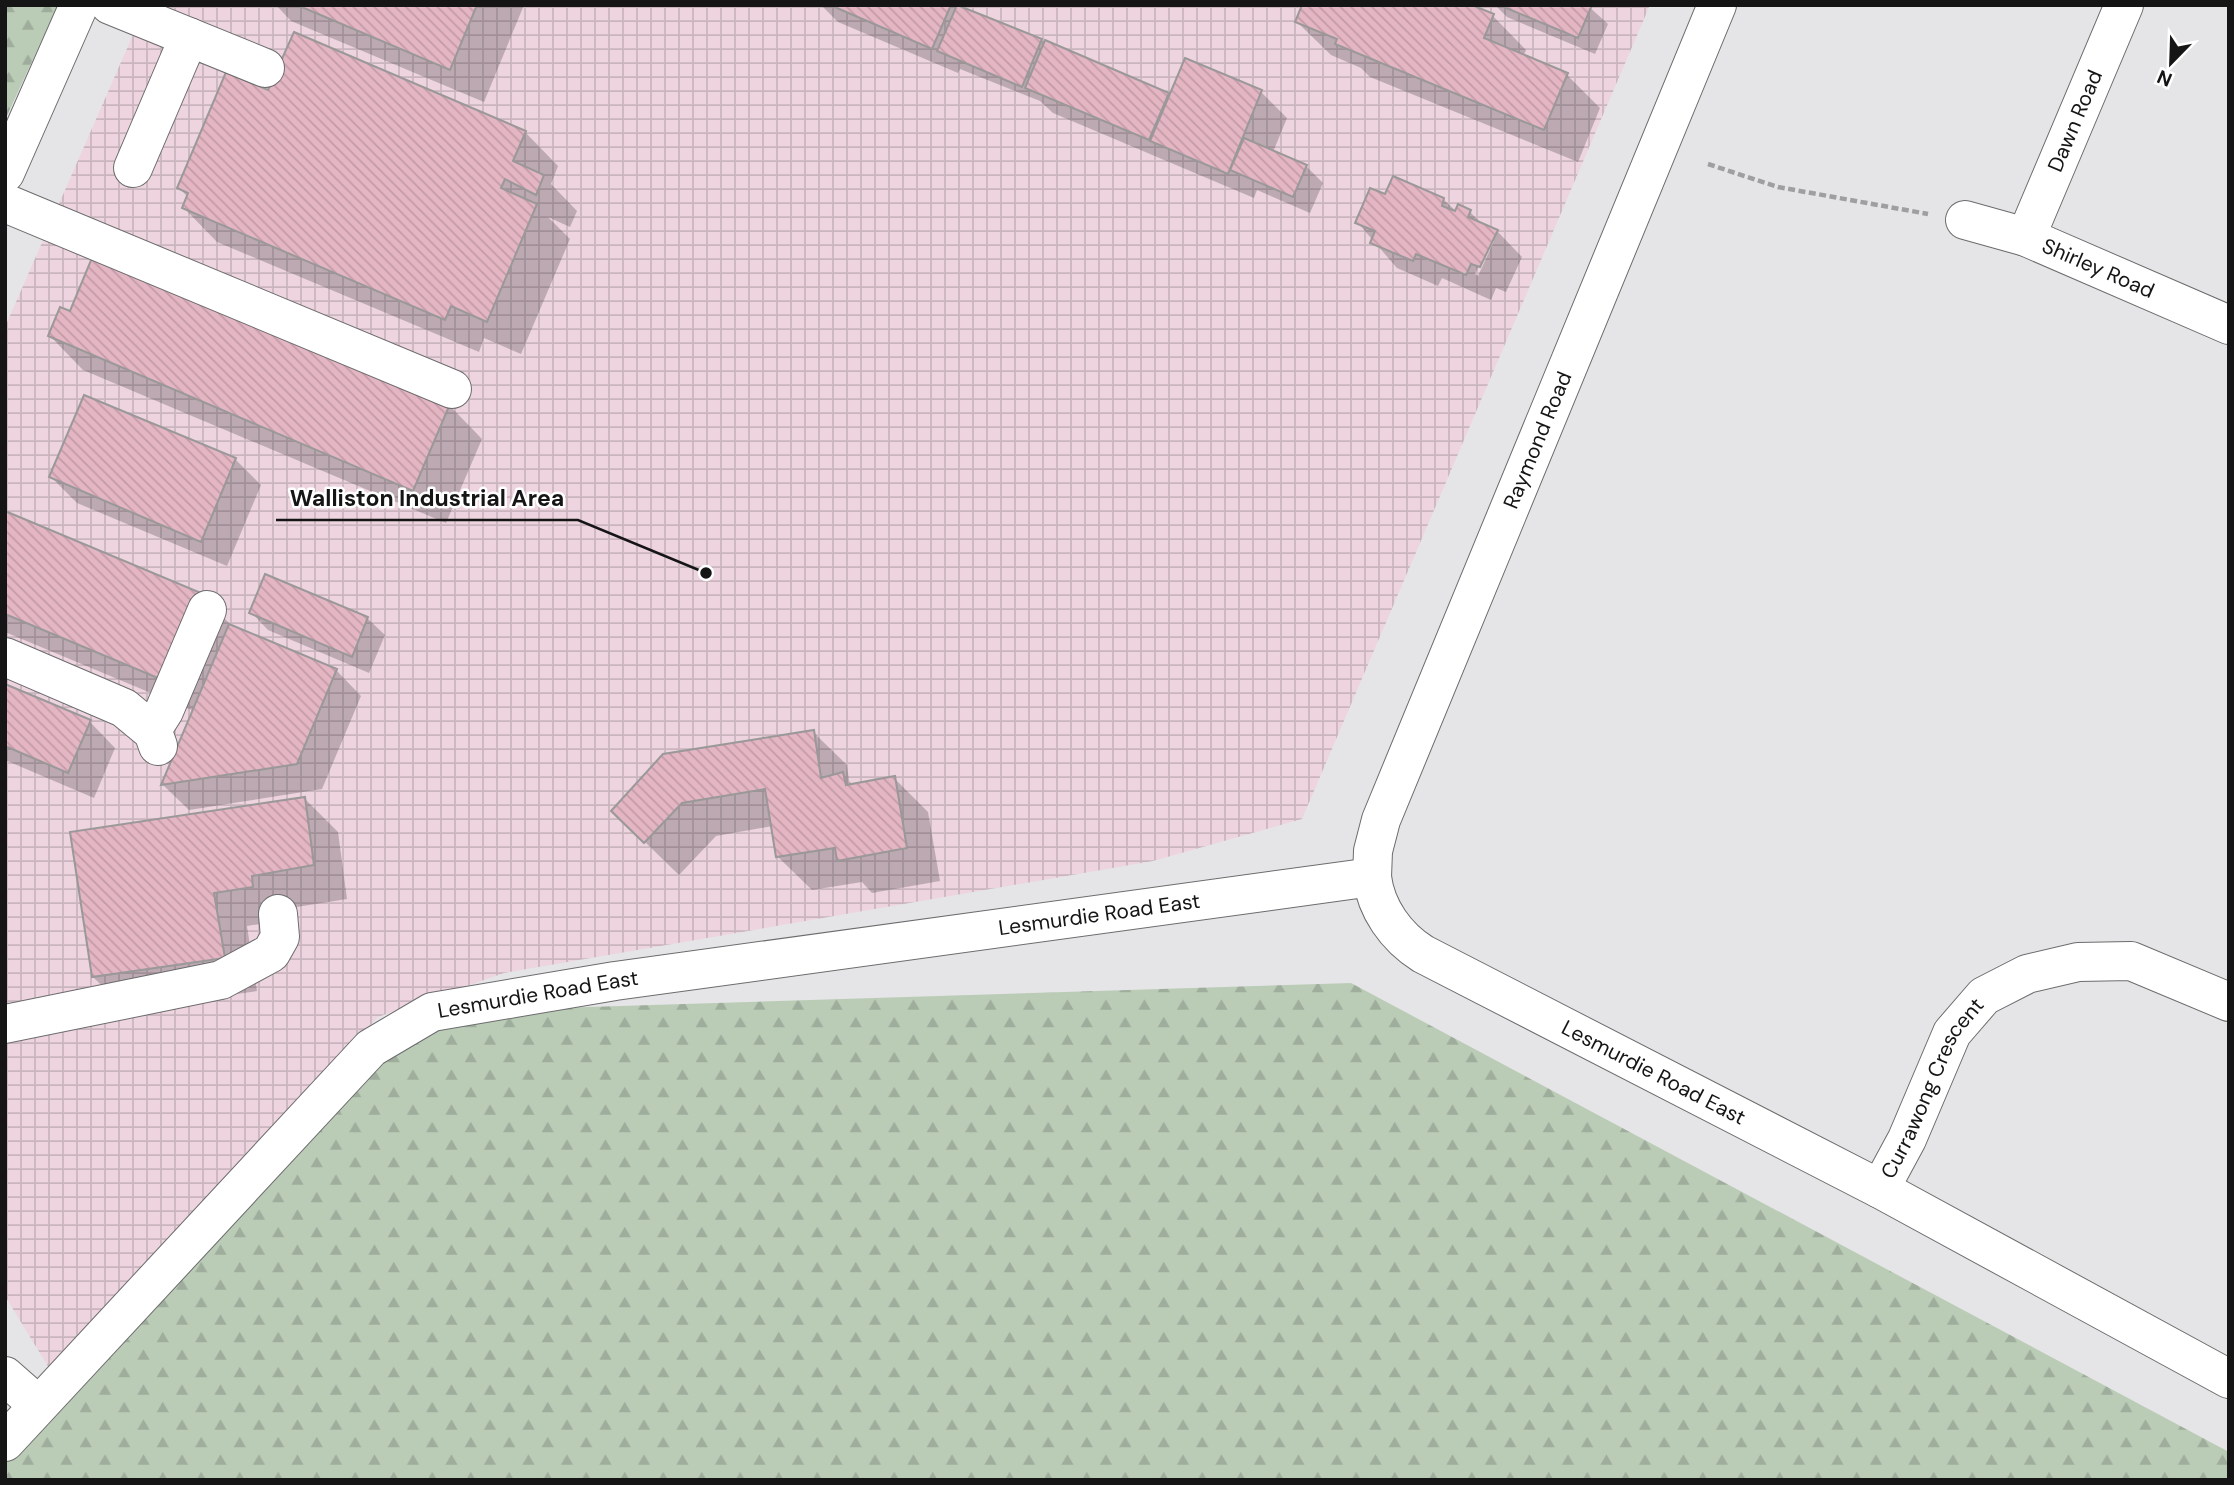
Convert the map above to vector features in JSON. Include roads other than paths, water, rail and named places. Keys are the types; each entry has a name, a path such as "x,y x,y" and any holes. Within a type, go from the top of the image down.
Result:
{"street":[{"path":"5,173 79,5"},
{"path":"110,5 265,68"},
{"name":"Raymond Road","path":"1372,877 1373,851 1381,820 1717,5"},
{"name":"Dawn Road","path":"2025,237 2124,5"},
{"path":"133,169 189,37"},
{"path":"5,203 452,389"},
{"name":"Shirley Road","path":"1965,220 2025,237 2229,325"},
{"path":"5,657 124,708 153,736 207,610"},
{"name":"Lesmurdie Road East","path":"5,1442 371,1048 432,1013 615,981 1372,877 1383,912 1397,932 1416,949 1880,1189 2229,1379"},
{"path":"5,1024 221,980 271,953 280,937 278,914"},
{"name":"Currawong Crescent","path":"1880,1189 1907,1139 1952,1033 1984,996 2026,974 2078,962 2131,961 2229,1002"},
{"path":"5,1376 38,1405"}],"place":[{"name":"Walliston Industrial Area","path":"706,573"}]}
